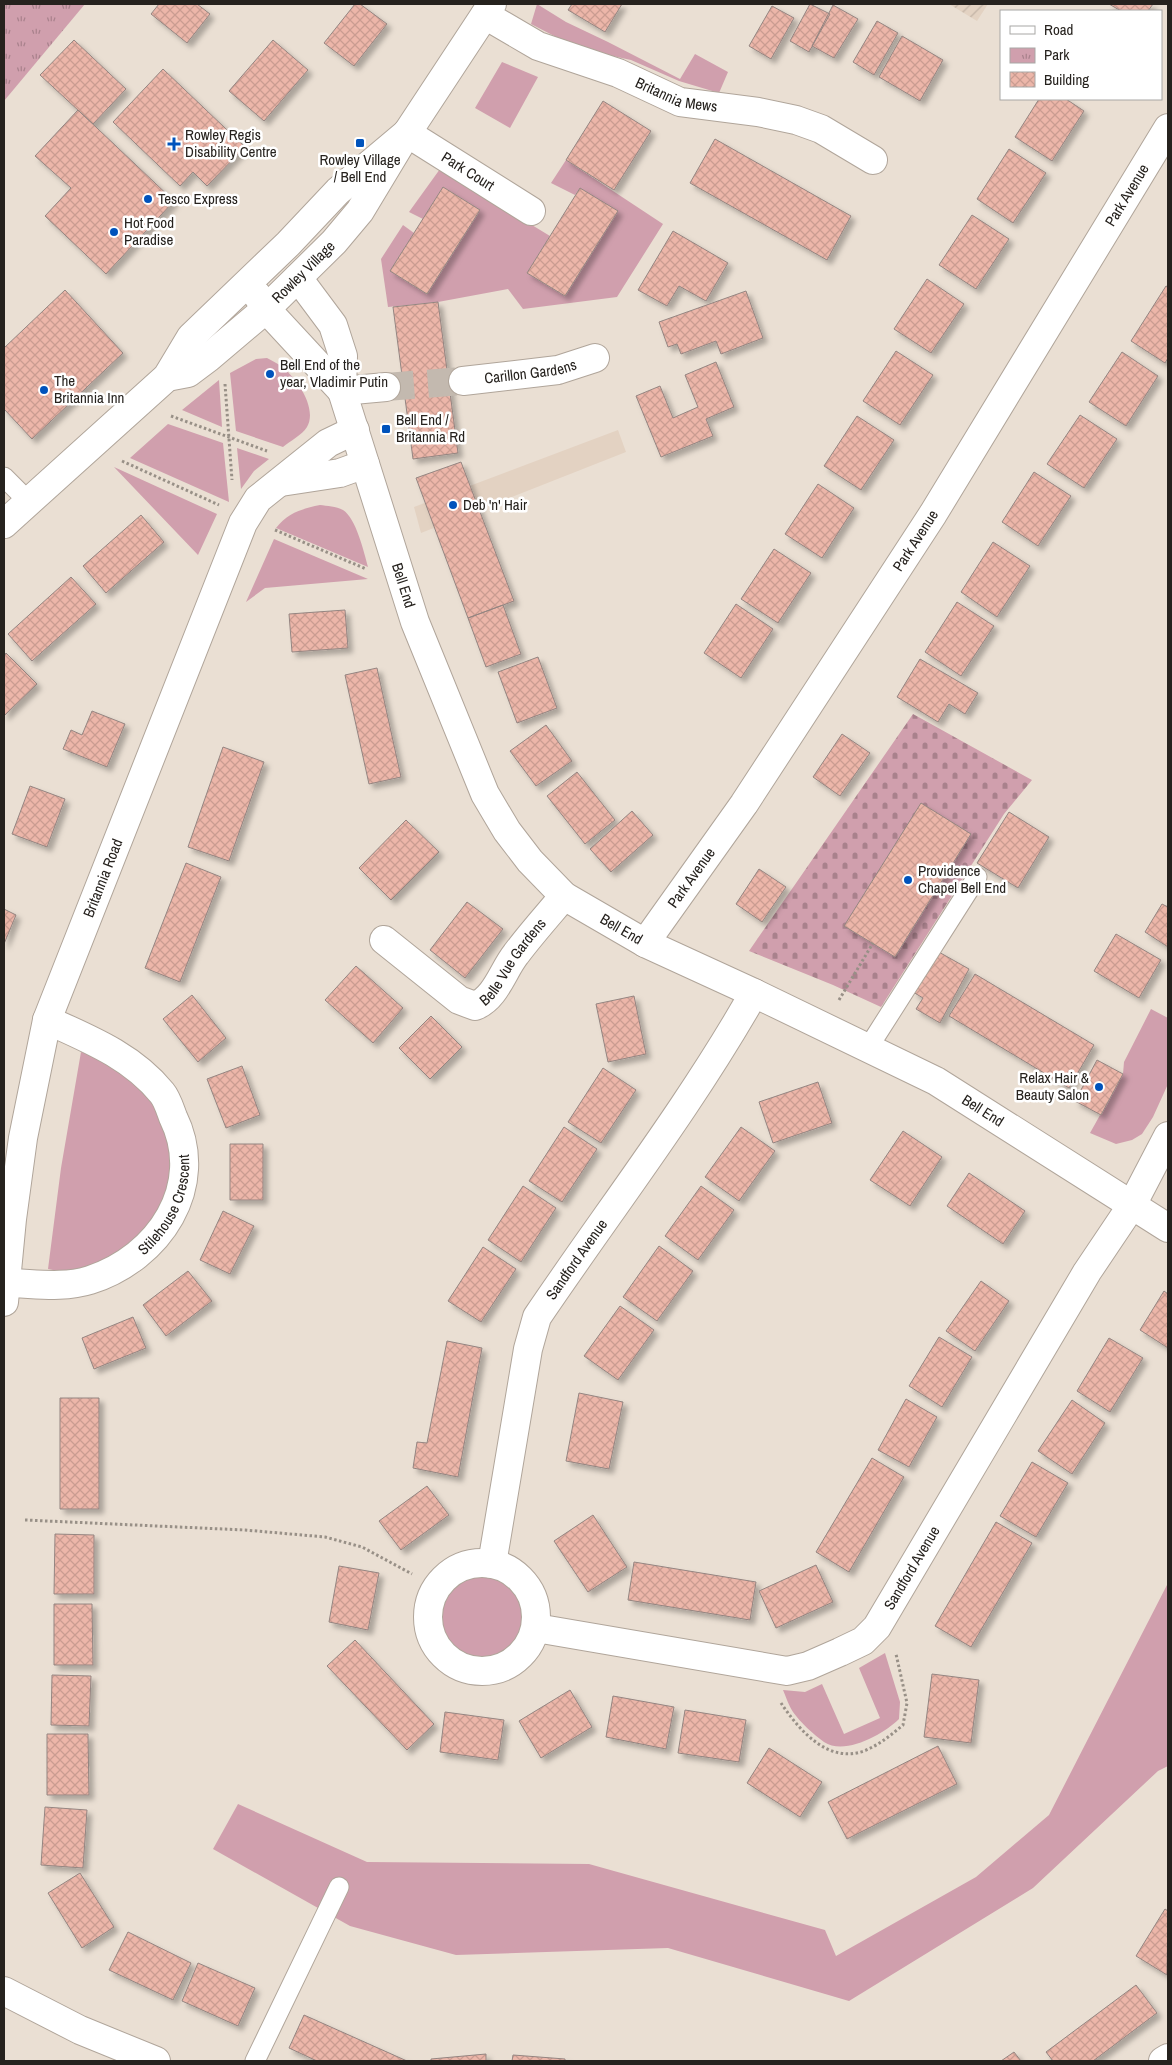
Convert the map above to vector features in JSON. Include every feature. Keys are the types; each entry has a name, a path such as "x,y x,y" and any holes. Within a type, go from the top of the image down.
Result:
{"street":[{"name":"Rowley Village","path":"298,278 334,242 360,211 407,133 488,9"},
{"name":"Britannia Mews","path":"488,9 538,46 618,72 680,102 758,112 796,120 821,129 873,160"},
{"name":"Park Avenue","path":"645,943 744,804 933,514 1168,128"},
{"name":"Rowley Village","path":"167,377 188,373 258,295 288,244 338,191 407,133"},
{"name":"Park Court","path":"407,133 531,211"},
{"path":"258,295 280,274 298,278"},
{"name":"Bell End","path":"298,278 333,325 343,356 342,391 415,622 485,794 507,830 530,861 564,896 645,943 824,1026 936,1081 1168,1228"},
{"name":"Rowley Village","path":"4,524 167,377 191,337 211,317 234,318 258,295"},
{"name":"Bell End","path":"258,295 342,391"},
{"name":"Carillon Gardens","path":"463,381 558,370 595,358"},
{"path":"342,391 386,387"},
{"name":"Britannia Road","path":"4,1290 23,1138 48,1020 243,523 241,516 258,499 328,443 355,430"},
{"name":"Britannia Road","path":"280,483 340,473 365,464"},
{"name":"Belle Vue Gardens","path":"384,940 459,1000 475,1006 483,1003 494,989 514,955 564,896"},
{"name":"Sandford Avenue","path":"492,1564 528,1349 537,1317 687,1102 754,993"},
{"name":"Stilehouse Crescent","path":"4,1290 58,1287 90,1280 118,1269 156,1237 171,1214 184,1184 186,1157 178,1127 163,1094 139,1070 110,1049 48,1020"},
{"name":"Sandford Avenue","path":"536,1628 787,1671 808,1666 863,1640 877,1627 1087,1272 1132,1204 1168,1136"},
{"path":"474,1563 492,1564 509,1569 522,1580 532,1594 536,1610 536,1628 530,1645 518,1659 502,1668 485,1672 467,1670 450,1662 437,1648 430,1632 428,1614 432,1596 442,1581 456,1569 474,1563"},
{"path":"4,1991 80,2030 156,2061"},
{"path":"1164,2061 1168,2058"}],"lane":[{"path":"4,477 28,501"},
{"path":"868,1048 977,877"},
{"path":"255,2061 339,1887"}],"path":[{"path":"224,378 228,437 241,516"},
{"path":"166,414 274,453"},
{"path":"116,458 241,516 403,584"},
{"path":"824,1026 873,943"},
{"path":"24,1520 245,1530 325,1537 362,1547 412,1574"},
{"path":"777,1697 803,1731 820,1746 837,1752 854,1753 865,1750 884,1740 903,1725 907,1703 901,1670 894,1648"}],"shaded area":[{"path":"949,4 988,4 977,21"},
{"path":"618,430 626,452 421,533 414,507"}],"green space":[{"path":"4,4 85,4 4,101"},
{"path":"537,4 566,22 680,79 695,54 728,72 719,93 679,81 631,60 599,53 562,40 531,24"},
{"path":"502,62 538,77 510,128 475,108"},
{"path":"566,160 663,224 617,297 523,309 508,289 438,302 388,307 381,259 403,225 414,233 390,271 427,294 480,210 443,187 423,219 409,212 440,169 550,236 527,273 565,296 617,211 580,188 575,195 551,183"},
{"path":"267,358 287,371 299,385 308,402 310,411 310,419 305,430 283,447 236,431 230,373 256,359"},
{"path":"219,380 222,427 182,410"},
{"path":"168,424 223,443 229,502 130,458"},
{"path":"237,448 269,459 254,471 241,489"},
{"path":"114,467 217,514 198,555"},
{"path":"320,505 332,506 348,514 359,536 368,567 276,528 295,512"},
{"path":"274,539 368,579 265,588 246,602"},
{"path":"913,714 1032,780 1004,814 881,1007 833,985 749,951"},
{"path":"1151,1009 1168,1018 1168,1084 1153,1117 1142,1134 1132,1140 1116,1144 1090,1133 1123,1074 1124,1062"},
{"path":"81,1052 111,1062 158,1105 174,1155 168,1198 142,1234 106,1260 77,1270 63,1272 48,1269 61,1168"},
{"path":"482,1577 498,1580 511,1589 520,1602 523,1618 520,1634 511,1647 498,1656 482,1659 466,1656 453,1647 444,1634 441,1618 444,1602 453,1589 466,1580"},
{"path":"1168,1583 1168,1766 1158,1771 1033,1888 849,2001 668,1948 456,1955 350,1926 213,1849 238,1804 367,1862 589,1864 825,1930 836,1956 976,1877 1049,1815"},
{"path":"885,1653 900,1702 899,1719 884,1731 853,1745 833,1746 816,1736 793,1712 783,1690 805,1692 822,1684 844,1734 880,1718 859,1668"}],"building":[{"path":"159,4 197,4 210,14 187,43 151,14"},
{"path":"355,4 360,4 387,24 354,66 324,43"},
{"path":"572,4 622,4 605,32 568,10"},
{"path":"810,4 830,14 809,52 790,41"},
{"path":"1109,4 1153,4 1149,10 1119,10"},
{"path":"833,5 858,19 834,58 812,46"},
{"path":"772,6 794,18 771,59 749,46"},
{"path":"877,21 898,33 874,75 853,62"},
{"path":"902,36 943,60 920,101 879,77"},
{"path":"74,40 126,89 93,124 40,75"},
{"path":"273,40 308,70 264,121 229,91"},
{"path":"163,69 245,147 207,186 193,172 180,186 113,122"},
{"path":"1038,100 1068,100 1084,111 1052,161 1015,137"},
{"path":"603,101 651,131 614,190 566,160"},
{"path":"78,110 174,201 106,274 45,216 71,188 35,156"},
{"path":"715,139 851,216 827,260 690,183"},
{"path":"1009,149 1046,173 1013,223 977,199"},
{"path":"443,187 480,210 427,294 390,271"},
{"path":"580,188 618,211 565,296 527,273"},
{"path":"972,215 1009,239 976,289 939,265"},
{"path":"673,231 728,263 706,301 679,286 667,306 638,290"},
{"path":"927,279 964,304 931,353 894,329"},
{"path":"1166,286 1168,287 1168,358 1165,363 1131,341"},
{"path":"65,290 123,353 32,439 4,409 4,348"},
{"path":"746,291 763,338 721,354 716,341 681,354 677,344 668,347 659,322"},
{"path":"438,302 458,453 413,459 393,307"},
{"path":"896,351 933,375 900,425 863,401"},
{"path":"1122,352 1158,376 1126,426 1089,402"},
{"path":"716,362 734,407 706,419 713,436 661,457 636,396 660,386 673,418 698,407 685,375"},
{"path":"1080,415 1117,439 1084,488 1047,464"},
{"path":"857,416 894,440 861,490 824,466"},
{"path":"461,462 514,601 468,618 416,478"},
{"path":"1034,472 1071,496 1038,546 1002,522"},
{"path":"818,484 854,508 822,558 785,534"},
{"path":"141,515 164,542 106,593 83,566"},
{"path":"993,542 1030,566 997,617 961,592"},
{"path":"774,549 811,573 778,623 741,599"},
{"path":"71,577 96,604 32,661 8,634"},
{"path":"957,602 994,626 961,676 925,652"},
{"path":"736,604 773,629 741,678 704,653"},
{"path":"503,605 521,654 486,667 468,618"},
{"path":"345,610 348,648 292,652 289,614"},
{"path":"6,653 37,684 4,716 4,656"},
{"path":"538,657 557,708 517,723 498,672"},
{"path":"920,659 978,693 965,714 949,704 938,722 897,697"},
{"path":"377,668 401,777 369,784 345,675"},
{"path":"92,711 125,724 107,767 63,749 71,730 82,735"},
{"path":"546,725 572,761 536,786 510,751"},
{"path":"842,734 870,753 840,796 813,777"},
{"path":"223,747 264,762 229,861 188,847"},
{"path":"577,772 615,820 585,844 547,796"},
{"path":"30,786 65,799 47,847 12,834"},
{"name":"Providence Chapel Bell End","path":"921,803 971,834 895,957 844,926"},
{"path":"632,811 653,835 611,872 590,849"},
{"path":"1009,812 1049,837 1018,888 977,863"},
{"path":"406,820 439,852 391,900 359,868"},
{"path":"186,863 221,877 180,982 145,968"},
{"path":"759,869 786,887 762,922 736,904"},
{"path":"467,902 503,929 465,978 430,950"},
{"path":"1162,904 1168,907 1168,947 1145,932"},
{"path":"4,909 16,915 4,944"},
{"path":"1116,934 1161,960 1139,998 1094,971"},
{"path":"937,951 969,969 940,1023 916,1009 923,998 913,992"},
{"path":"356,966 403,1008 373,1043 325,1000"},
{"path":"975,974 1094,1045 1069,1088 949,1016"},
{"path":"192,995 226,1038 198,1062 163,1019"},
{"path":"634,996 646,1054 608,1062 596,1004"},
{"path":"431,1016 462,1047 430,1079 399,1048"},
{"name":"Relax Hair & Beauty Salon","path":"1097,1060 1123,1074 1101,1115 1075,1101"},
{"path":"242,1066 260,1115 226,1128 207,1079"},
{"path":"603,1068 636,1090 601,1143 568,1122"},
{"path":"818,1082 832,1123 773,1143 759,1102"},
{"path":"564,1127 597,1149 562,1202 529,1181"},
{"path":"741,1127 775,1151 739,1201 705,1177"},
{"path":"903,1131 942,1157 910,1206 870,1180"},
{"path":"230,1144 263,1144 263,1200 230,1200"},
{"path":"969,1173 1025,1211 1003,1244 947,1206"},
{"path":"523,1186 556,1208 521,1262 488,1240"},
{"path":"701,1186 734,1210 698,1260 665,1236"},
{"path":"223,1211 254,1226 230,1274 200,1260"},
{"path":"659,1246 693,1271 657,1321 623,1297"},
{"path":"483,1247 516,1269 481,1322 448,1301"},
{"path":"188,1271 212,1301 166,1336 143,1305"},
{"path":"981,1281 1009,1301 975,1351 946,1331"},
{"path":"1164,1291 1168,1294 1168,1348 1140,1330"},
{"path":"620,1306 654,1330 618,1380 584,1356"},
{"path":"133,1317 146,1348 94,1369 82,1338"},
{"path":"939,1337 972,1357 942,1407 909,1386"},
{"path":"1109,1338 1143,1358 1110,1412 1077,1391"},
{"path":"447,1341 482,1348 458,1477 413,1468 417,1442 427,1443"},
{"path":"579,1393 623,1402 609,1469 566,1461"},
{"path":"60,1398 99,1398 99,1509 60,1509"},
{"path":"906,1399 937,1417 909,1467 878,1450"},
{"path":"1072,1400 1105,1423 1072,1474 1038,1451"},
{"path":"872,1458 904,1477 849,1572 816,1552"},
{"path":"1032,1462 1068,1483 1036,1537 1000,1516"},
{"path":"427,1486 449,1515 401,1550 379,1521"},
{"path":"593,1515 627,1567 588,1592 554,1541"},
{"path":"996,1522 1032,1543 971,1647 935,1626"},
{"path":"55,1534 94,1535 94,1594 54,1594"},
{"path":"634,1562 756,1582 750,1620 628,1600"},
{"path":"816,1565 833,1602 776,1628 759,1591"},
{"path":"339,1566 379,1573 368,1630 329,1622"},
{"path":"54,1604 92,1604 93,1665 54,1665"},
{"path":"355,1640 434,1724 407,1750 327,1666"},
{"path":"932,1674 979,1680 971,1743 924,1737"},
{"path":"52,1675 91,1676 89,1726 51,1725"},
{"path":"570,1690 592,1727 541,1758 519,1721"},
{"path":"613,1696 674,1707 666,1749 606,1737"},
{"path":"685,1710 746,1720 739,1762 678,1753"},
{"path":"445,1712 504,1720 498,1760 440,1752"},
{"path":"47,1734 88,1734 89,1795 47,1795"},
{"path":"938,1746 957,1784 847,1839 828,1802"},
{"path":"769,1748 822,1782 800,1817 747,1783"},
{"path":"45,1807 87,1810 83,1868 41,1865"},
{"path":"80,1873 114,1927 82,1948 48,1893"},
{"path":"1165,1909 1168,1911 1167,1975 1136,1956"},
{"path":"128,1932 191,1963 173,2000 109,1970"},
{"path":"198,1963 255,1988 238,2026 182,2001"},
{"path":"1136,1985 1157,2013 1093,2061 1053,2061 1046,2052"},
{"path":"304,2015 407,2061 317,2061 289,2048"},
{"path":"1014,2052 1021,2061 1001,2061"},
{"path":"486,2054 486,2061 431,2061 431,2059"},
{"path":"513,2055 565,2059 565,2061 512,2061"}],"tunnel":[{"path":"386,387 463,381"}],"place":[{"name":"Rowley Village / Bell End","path":"360,143"},
{"name":"Rowley Regis Disability Centre","path":"174,144"},
{"name":"Tesco Express","path":"148,199"},
{"name":"Hot Food Paradise","path":"114,232"},
{"name":"Bell End of the year, Vladimir Putin","path":"270,374"},
{"name":"The Britannia Inn","path":"44,390"},
{"name":"Bell End / Britannia Rd","path":"386,429"},
{"name":"Deb 'n' Hair","path":"453,505"},
{"name":"Providence Chapel Bell End","path":"908,880"},
{"name":"Relax Hair & Beauty Salon","path":"1099,1087"}]}
